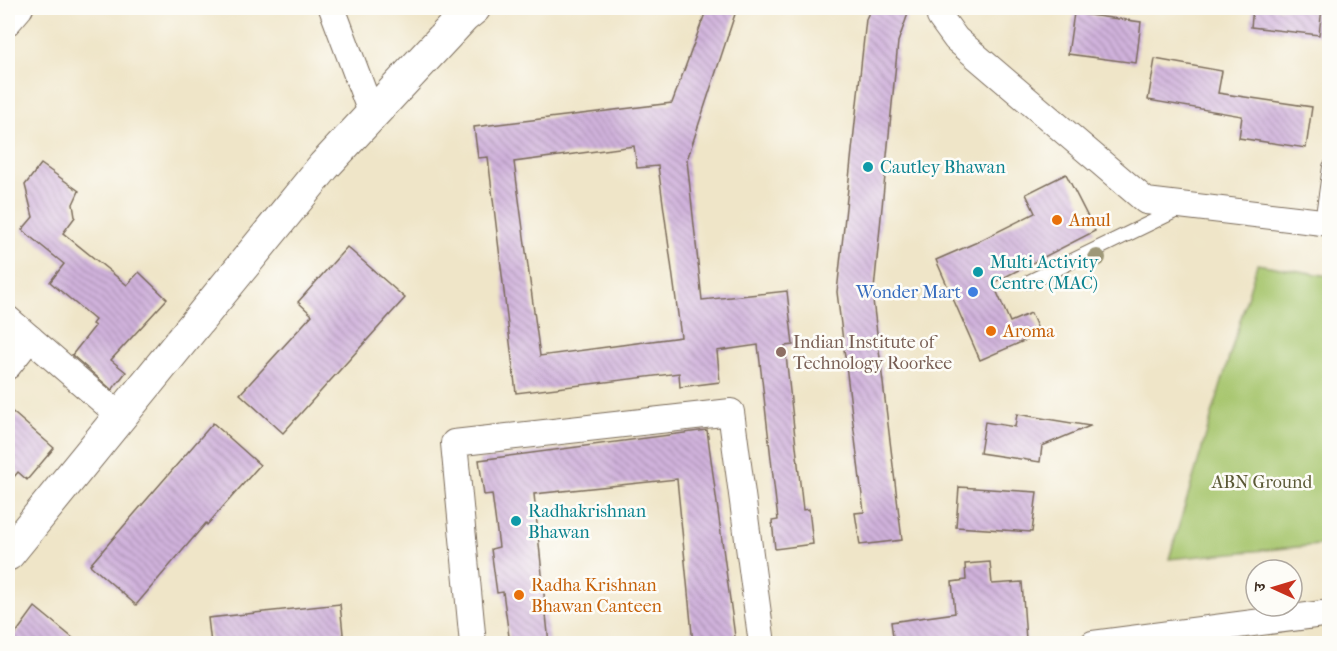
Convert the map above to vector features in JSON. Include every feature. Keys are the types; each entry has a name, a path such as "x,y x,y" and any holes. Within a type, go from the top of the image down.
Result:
{"street":[{"path":"8,22 20,8"},
{"path":"332,8 372,115"},
{"path":"8,554 324,166 474,8"},
{"path":"943,8 940,17 956,39 1146,201 1326,222"},
{"path":"8,319 120,416"},
{"path":"8,366 30,338"},
{"path":"473,644 454,442 731,412 762,644"},
{"path":"1107,643 1187,637 1329,613"}],"lane":[{"path":"1326,222 1329,167"},
{"path":"1029,282 1186,206"}],"green space":[{"name":"ABN Ground","path":"1257,264 1329,276 1329,544 1169,559"}],"building":[{"path":"707,8 737,8 687,160 702,300 787,291 793,345 785,346 803,510 809,509 813,544 775,549 772,521 778,520 758,345 717,351 720,382 680,387 679,373 516,393 488,157 478,158 474,127 672,103","holes":["634,146 637,168 658,166 681,337 540,356 514,162"]},
{"name":"Cautley Bhawan","path":"871,8 910,8 898,42 873,300 902,540 860,545 855,513 864,512 837,292 866,19"},
{"path":"1253,8 1322,8 1319,35 1251,27"},
{"path":"1074,13 1141,22 1136,63 1068,54"},
{"path":"1155,59 1222,71 1218,93 1312,107 1306,148 1239,138 1242,116 1148,100"},
{"path":"41,164 79,191 73,204 75,217 63,233 127,285 139,272 167,299 111,360 126,372 112,390 72,355 95,326 92,324 95,320 50,282 64,264 22,230 33,217 25,185"},
{"name":"Multi Activity Centre (MAC)","path":"1066,174 1095,231 993,283 1010,322 1031,313 1040,334 980,360 936,260 1035,213 1026,194"},
{"path":"347,247 405,298 283,433 240,394 312,315 298,302"},
{"path":"8,408 54,448 27,480 18,472 8,484"},
{"path":"1017,414 1090,426 1042,446 1040,462 980,453 985,422 1015,427"},
{"path":"213,423 260,465 207,525 206,523 136,605 90,565"},
{"name":"Radhakrishnan Bhawan","path":"707,430 736,644 693,644 677,479 534,494 549,644 510,644 503,592 497,593 491,549 499,547 492,494 484,495 479,460"},
{"path":"959,487 1037,492 1032,532 956,527"},
{"path":"990,562 992,584 1022,582 1026,640 982,644 894,644 891,622 955,613 952,582 966,580 965,564"},
{"path":"340,604 344,644 211,644 208,618"},
{"path":"35,607 80,644 8,644"}],"place":[{"name":"Cautley Bhawan","path":"868,167"},
{"name":"Amul","path":"1057,220"},
{"name":"Multi Activity Centre (MAC)","path":"978,272"},
{"name":"Wonder Mart","path":"973,292"},
{"name":"Aroma","path":"991,331"},
{"name":"Indian Institute of Technology Roorkee","path":"781,352"},
{"name":"Radhakrishnan Bhawan","path":"516,521"},
{"name":"Radha Krishnan Bhawan Canteen","path":"519,595"}]}
